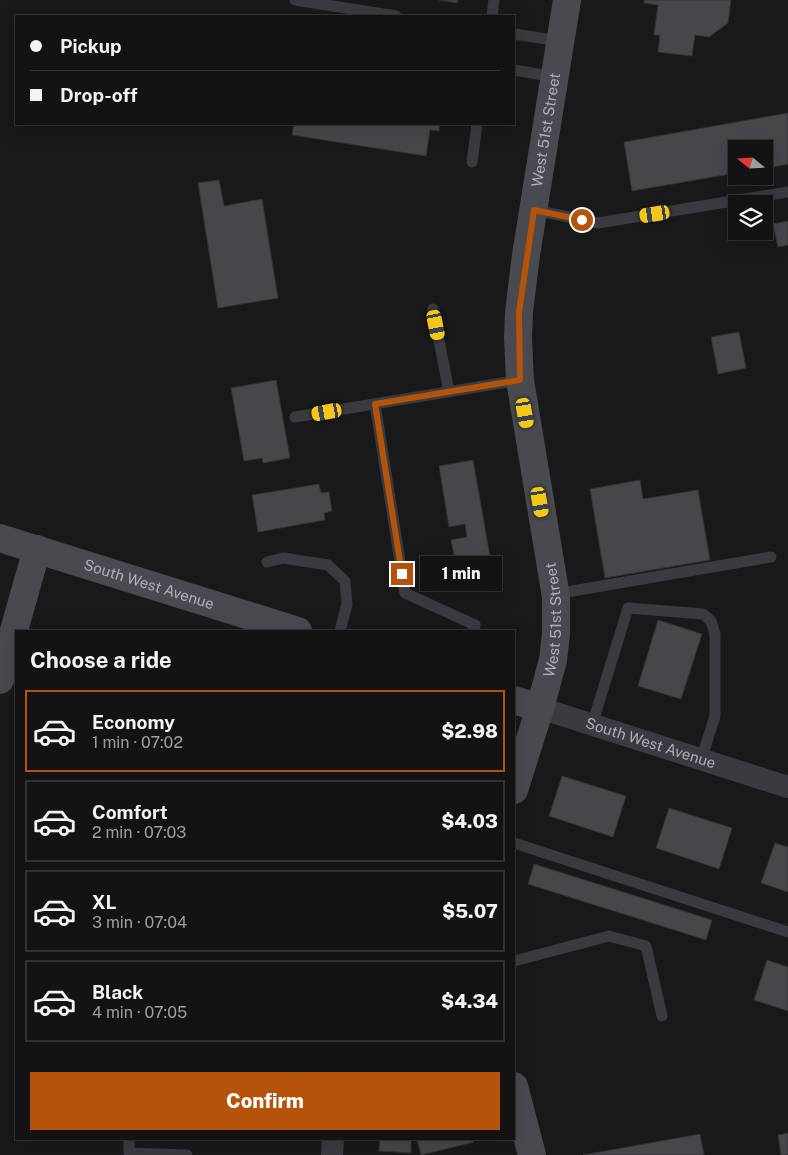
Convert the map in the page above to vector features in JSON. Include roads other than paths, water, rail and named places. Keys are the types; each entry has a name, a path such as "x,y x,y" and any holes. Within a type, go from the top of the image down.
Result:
{"street":[{"name":"West 51st Street","path":"515,787 553,660 556,634 555,594 520,380 519,312 567,0"},
{"name":"South West Avenue","path":"0,538 251,623 292,630"},
{"path":"0,680 36,549"},
{"name":"South West Avenue","path":"515,700 788,787"},
{"path":"515,1090 532,1155"},
{"path":"332,1140 332,1155"}],"lane":[{"path":"295,0 390,15"},
{"path":"492,15 494,0"},
{"path":"515,34 560,41"},
{"path":"515,70 555,77"},
{"path":"472,162 478,125"},
{"path":"534,210 598,223 788,192"},
{"path":"433,309 449,392"},
{"path":"295,417 520,380"},
{"path":"375,404 405,593 475,625 473,630"},
{"path":"267,562 284,558 328,565 345,581 346,604 340,630"},
{"path":"555,594 771,558"},
{"path":"592,725 628,608 703,614 711,621 714,634 714,716 701,760"},
{"path":"515,844 788,932"},
{"path":"515,961 609,936 646,946 662,1016"},
{"path":"129,1140 129,1153 187,1155"}]}
